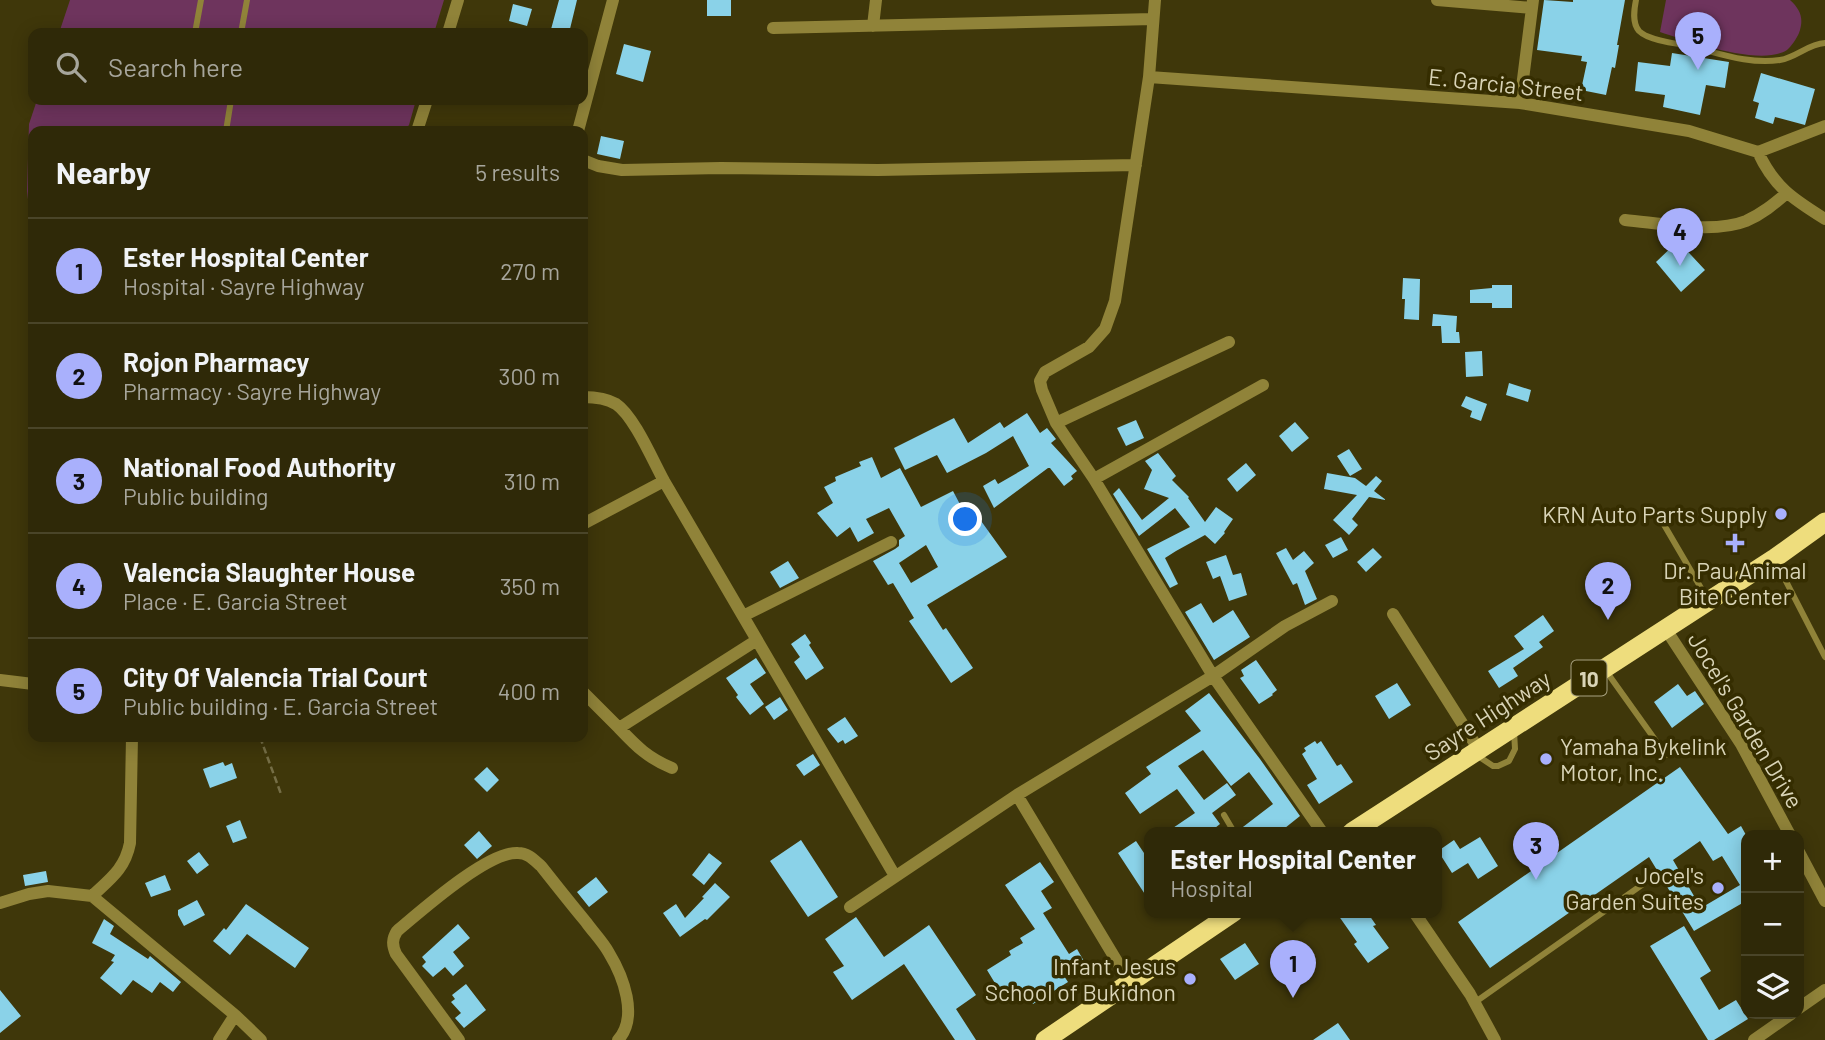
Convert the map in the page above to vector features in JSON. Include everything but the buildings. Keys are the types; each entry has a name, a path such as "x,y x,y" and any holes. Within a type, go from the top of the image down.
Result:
{"highway":[{"name":"Sayre Highway","path":"1361,827 1825,522"},
{"path":"1045,1040 1225,918"}],"street":[{"path":"449,28 458,0"},
{"path":"588,94 613,0"},
{"path":"873,26 876,0"},
{"path":"1156,0 1149,77 1115,301 1105,329 1089,347 1045,372 1040,381 1056,423 1094,479 1213,676 1319,827"},
{"path":"1437,0 1532,4 1520,103"},
{"path":"773,28 1153,19"},
{"name":"E. Garcia Street","path":"1149,77 1520,103 1689,131 1758,152"},
{"path":"419,126 425,105"},
{"path":"579,126 585,105"},
{"path":"1825,126 1758,152 1772,179 1787,193 1825,219"},
{"path":"588,162 622,170 892,170 1136,165"},
{"path":"1625,220 1718,227 1744,222 1763,212 1787,193"},
{"path":"1056,423 1229,342"},
{"path":"1094,479 1263,385"},
{"path":"588,397 596,397 617,405 633,423 664,481 895,876"},
{"path":"588,521 664,481"},
{"path":"743,616 891,542"},
{"path":"850,907 1017,795 1213,676 1285,626 1332,601"},
{"path":"1393,614 1476,752"},
{"name":"Jocel's Garden Drive","path":"1665,628 1741,744 1787,830"},
{"path":"620,728 757,640"},
{"path":"0,680 28,683"},
{"path":"588,697 641,752 673,768"},
{"path":"92,896 128,858 132,742"},
{"path":"1017,795 1130,983"},
{"path":"459,1040 396,954 393,938 397,930 480,867 505,855 518,853 531,856 541,866 609,951 621,976 628,1002 624,1033 618,1040"},
{"path":"1804,861 1825,901"},
{"path":"0,903 48,891 92,896 236,1015 261,1040"},
{"path":"1418,918 1475,1003 1495,1040"},
{"path":"1804,1005 1825,990"},
{"path":"219,1040 236,1015"},
{"path":"1754,1040 1784,1019"}],"lane":[{"path":"196,28 201,0"},
{"path":"243,28 247,0"},
{"path":"1636,0 1634,20 1637,29 1642,33 1664,42 1734,58 1780,60 1825,43"},
{"path":"227,126 230,105"},
{"path":"1663,523 1708,600"},
{"path":"1774,558 1825,657"},
{"path":"1604,668 1666,755"},
{"path":"1224,815 1231,827"},
{"path":"1475,1003 1646,882"}],"path":[{"path":"262,742 281,794"}],"shaded area":[{"path":"70,0 444,0 436,28 61,28"},
{"path":"1666,0 1790,0 1797,7 1801,23 1797,37 1787,50 1760,56 1724,51 1660,32"},
{"path":"35,105 415,105 408,126 29,124"}],"place":[{"name":"City Of Valencia Trial Court","path":"1698,70"},
{"name":"Valencia Slaughter House","path":"1680,266"},
{"name":"KRN Auto Parts Supply","path":"1781,514"},
{"name":"Dr. Pau Animal Bite Center","path":"1735,543"},
{"name":"Rojon Pharmacy","path":"1608,620"},
{"name":"Yamaha Bykelink Motor, Inc.","path":"1546,759"},
{"name":"National Food Authority","path":"1536,880"},
{"name":"Jocel's Garden Suites","path":"1718,888"},
{"name":"Infant Jesus School of Bukidnon","path":"1190,979"},
{"name":"Ester Hospital Center","path":"1293,998"}]}
